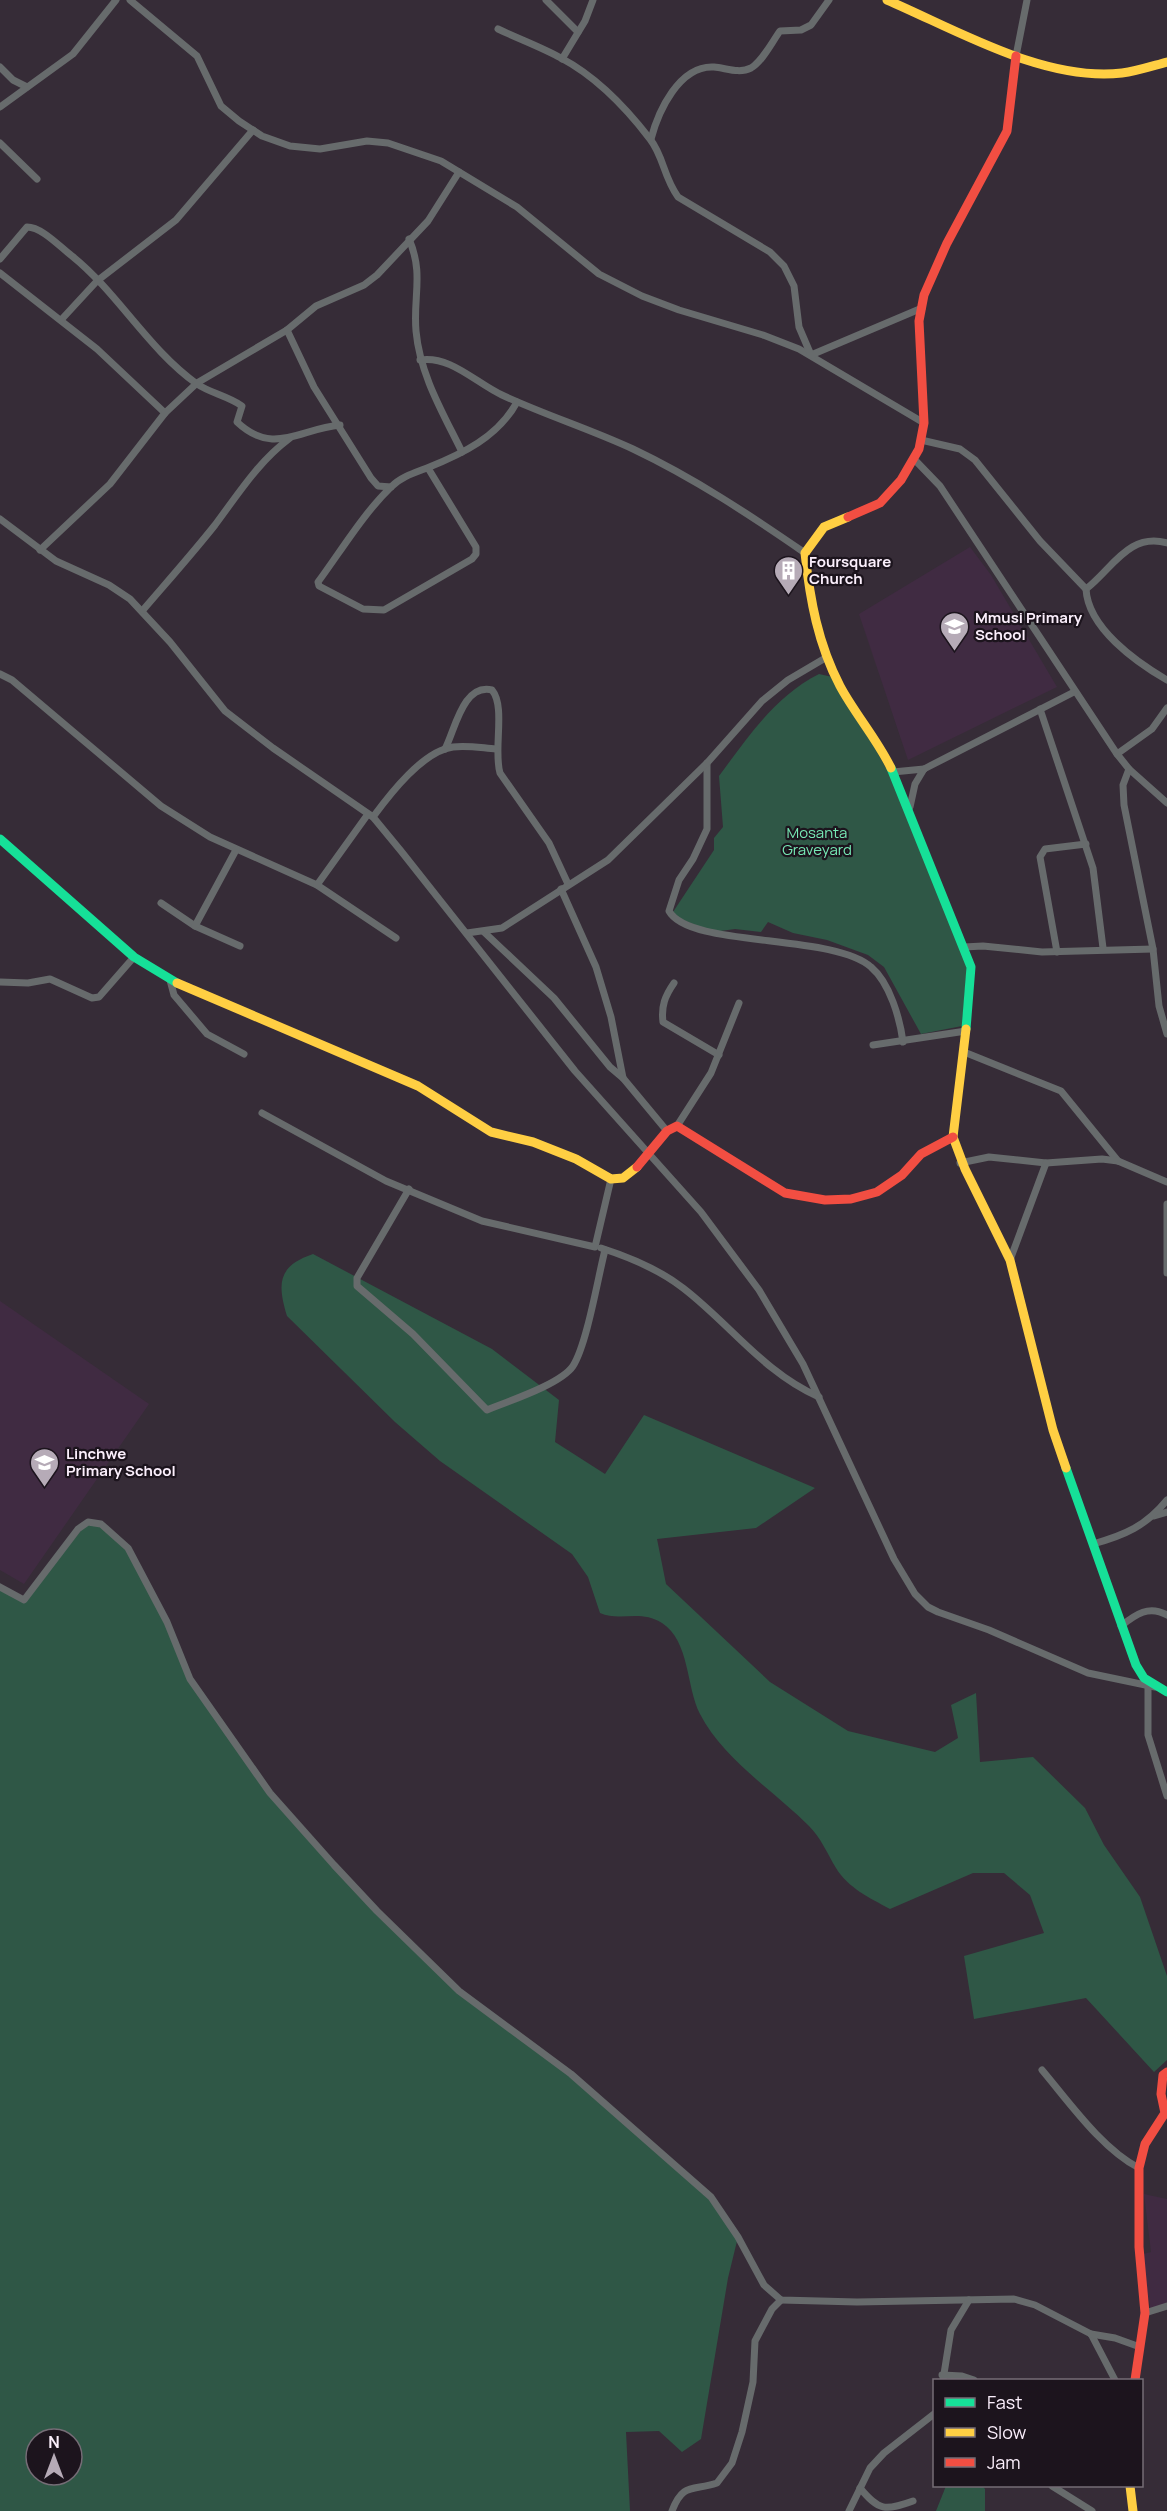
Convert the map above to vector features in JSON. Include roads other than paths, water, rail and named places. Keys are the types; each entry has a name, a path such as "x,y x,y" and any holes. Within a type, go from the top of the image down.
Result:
{"street":[{"path":"0,107 73,54 116,0"},
{"path":"130,0 197,56 222,106 253,130 290,146 320,149 367,141 388,143 441,161 518,207 599,274 660,303 763,334 811,355 924,423"},
{"path":"546,0 578,32"},
{"path":"562,59 578,32 592,0"},
{"path":"651,140 656,122 684,79 704,67 741,71 752,68 780,32 801,30 811,26 829,0"},
{"path":"887,0 1016,56 1070,72 1122,73 1167,62"},
{"path":"1027,0 1016,56 1008,132 947,243 924,295 919,321 924,423 914,459 880,503 824,527 805,553 811,605 827,657 842,687 893,772 971,967 964,1052 953,1137 960,1163 1001,1238 1010,1260 1053,1430 1136,1665 1152,1686 1148,1735 1167,1797"},
{"path":"498,29 562,59 605,91 651,140 660,154 668,183 678,196 770,252 784,267 794,286 799,327 811,355"},
{"path":"0,68 13,80 27,87"},
{"path":"61,320 97,281 176,220 253,130"},
{"path":"0,143 37,179"},
{"path":"40,550 110,484 165,413 197,384 287,330 316,306 364,285 377,274 428,221 459,172"},
{"path":"0,259 30,226 59,246 97,281 141,331 197,384 242,406 237,422 252,435 262,439 290,438 340,425"},
{"path":"409,239 418,259 416,329 420,360 430,388 462,452"},
{"path":"1,275 111,361 165,413"},
{"path":"811,355 922,308"},
{"path":"287,330 314,387 340,425 371,478 378,486 391,487"},
{"path":"420,360 432,358 442,361 517,402 651,458 739,508 805,553"},
{"path":"428,468 476,547 476,554 459,568 415,591 393,606 372,610 346,602 319,586 318,582 391,487 409,475 462,452 499,428 517,402"},
{"path":"143,610 193,553 251,473 270,453 290,438"},
{"path":"921,440 960,449 975,460 1046,548 1086,589 1088,604 1095,616 1124,651 1167,680"},
{"path":"914,459 940,486 1117,754 1129,769 1167,803"},
{"path":"0,519 56,561 109,585 143,610 225,711 273,748 370,816 467,933 574,1071 650,1155 736,1256 788,1336 819,1397 894,1559 915,1594 928,1607 1088,1673 1152,1686 1167,1692"},
{"path":"1086,589 1131,546 1155,539 1167,543"},
{"path":"467,933 502,928 564,886 608,860 707,763 762,701 788,680 827,657"},
{"path":"0,674 12,680 161,806 236,850 317,885 396,938"},
{"path":"446,749 468,698 485,688 492,690 496,696 496,749 500,773 549,843 596,967 611,1017 623,1078"},
{"path":"893,772 924,769 1074,692"},
{"path":"1117,754 1152,729 1167,708"},
{"path":"1040,709 1086,844 1097,890 1103,948"},
{"path":"317,885 370,816 400,783 424,762 453,747 496,749"},
{"path":"707,763 707,829 675,889 669,911 673,918 700,930 841,954 870,966 894,1007 903,1042"},
{"path":"909,809 915,784 924,769"},
{"path":"1129,769 1123,785 1124,805 1153,949 1159,1006 1167,1034"},
{"path":"2,844 134,957 170,980 418,1086 491,1132 533,1142 576,1159 600,1175 611,1179 623,1178 650,1155 667,1131 677,1126 708,1080 739,1003"},
{"path":"1058,952 1040,857 1045,849 1086,844"},
{"path":"195,926 236,850"},
{"path":"160,903 195,926 240,946"},
{"path":"484,932 554,998 610,1067 623,1078 667,1131"},
{"path":"964,947 983,946 1058,952 1103,948 1153,949"},
{"path":"0,982 28,983 50,979 92,998 99,997 134,957"},
{"path":"170,980 174,996 207,1034 243,1054"},
{"path":"674,983 665,996 662,1010 663,1022 719,1055"},
{"path":"873,1045 903,1042 966,1030"},
{"path":"964,1052 1061,1091 1118,1161"},
{"path":"262,1113 299,1131 343,1159 386,1181 482,1221 595,1246 656,1271 684,1288 777,1374 794,1386 819,1397"},
{"path":"677,1126 785,1193 825,1200 850,1198 877,1192 902,1174 921,1154 953,1137"},
{"path":"960,1163 989,1157 1046,1163 1078,1159 1118,1161 1167,1182"},
{"path":"1010,1260 1046,1163"},
{"path":"595,1246 611,1179"},
{"path":"409,1189 357,1278 357,1286 413,1334 487,1410 545,1386 573,1367 582,1343 605,1250"},
{"path":"1167,1204 1167,1273"},
{"path":"1093,1544 1139,1528 1154,1516 1167,1500"},
{"path":"1154,1516 1167,1512"},
{"path":"0,1587 24,1600 78,1529 88,1522 101,1524 128,1548 167,1622 190,1679 270,1793 377,1911 459,1991 571,2074 711,2197 738,2236 764,2285 781,2300 1014,2299 1035,2305 1091,2334 1115,2338 1140,2347"},
{"path":"1121,1626 1146,1611 1156,1610 1167,1615"},
{"path":"1042,2070 1117,2155 1139,2168"},
{"path":"1135,2379 1145,2313 1139,2247 1139,2168 1145,2144 1165,2113 1161,2094 1163,2075 1167,2072"},
{"path":"672,2511 679,2496 686,2489 717,2483 732,2463 753,2382 755,2341 772,2309 781,2300"},
{"path":"969,2300 951,2330 942,2378 962,2376 971,2379"},
{"path":"1145,2313 1167,2306"},
{"path":"1091,2334 1114,2379"},
{"path":"849,2511 870,2468 884,2453 933,2415"},
{"path":"1054,2487 1092,2511"},
{"path":"1130,2487 1133,2511"},
{"path":"860,2488 871,2503 884,2510 897,2509 913,2501"}],"place":[{"name":"Foursquare Church","path":"788,596"},
{"name":"Mmusi Primary School","path":"954,652"},
{"name":"Linchwe Primary School","path":"45,1488"}],"park label":[{"name":"Mosanta Graveyard","path":"817,840"}]}
